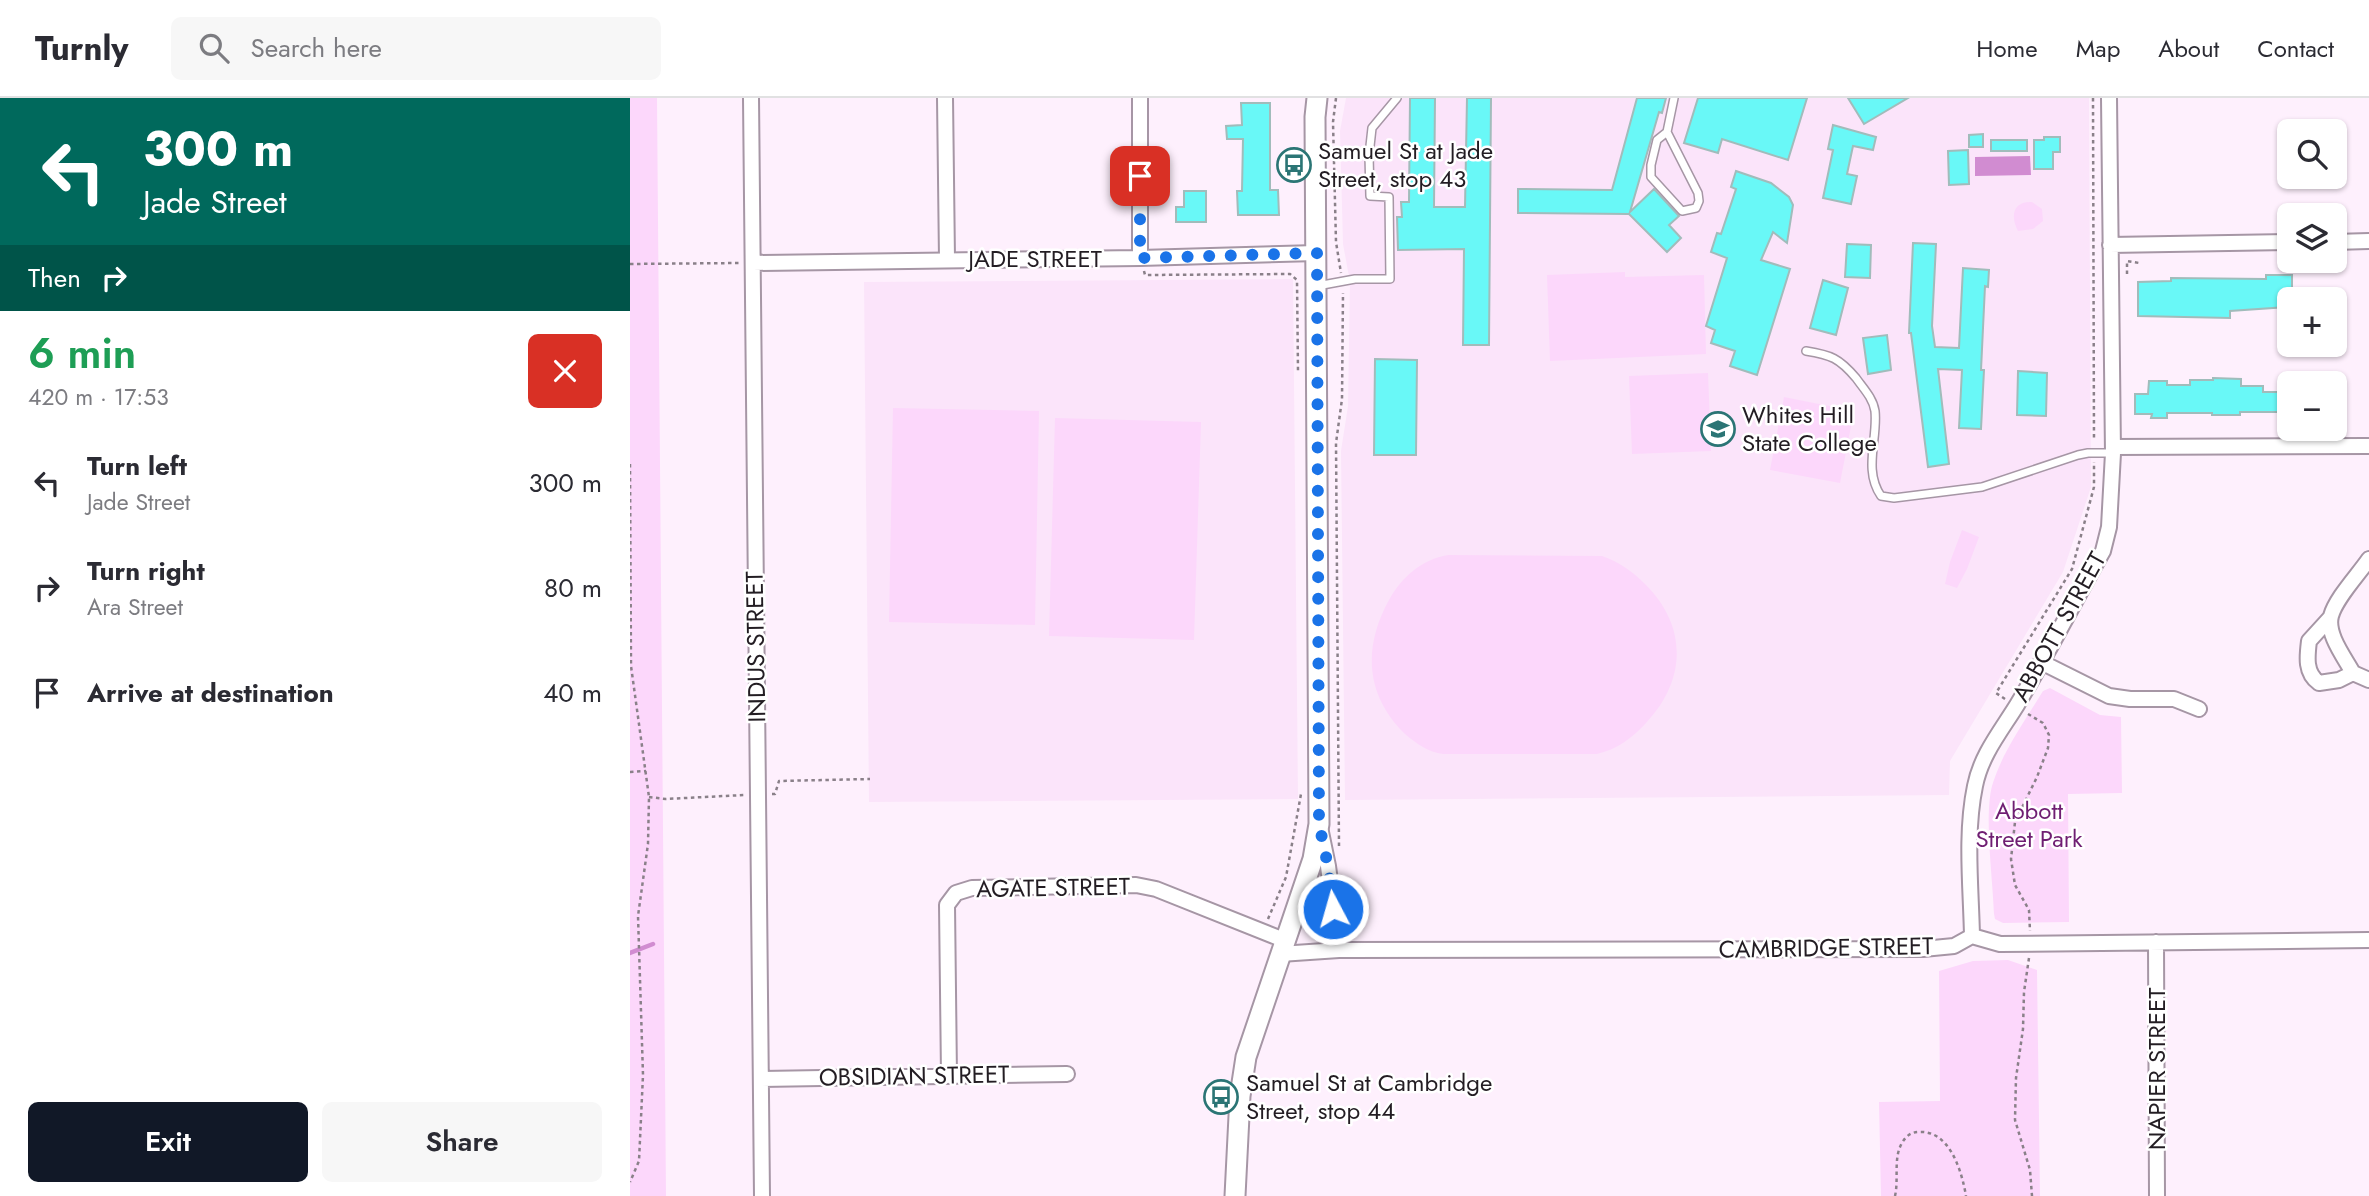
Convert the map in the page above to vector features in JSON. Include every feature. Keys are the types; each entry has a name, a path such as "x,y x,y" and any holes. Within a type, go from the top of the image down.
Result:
{"street":[{"name":"INDUS STREET","path":"751,98 762,1196"},
{"path":"945,98 947,259"},
{"path":"1140,98 1140,258"},
{"path":"1234,1196 1240,1096 1246,1057 1313,859 1319,824 1317,98"},
{"name":"ABBOTT STREET","path":"1972,936 1970,836 1975,786 1985,756 2103,551 2109,527 2113,450 2109,98"},
{"path":"2110,245 2277,242"},
{"path":"2347,242 2369,242"},
{"name":"JADE STREET","path":"753,263 1317,253"},
{"path":"2113,450 2369,446"},
{"path":"2353,673 2339,680 2319,683 2313,679 2308,670 2309,641 2330,618 2337,603 2369,559"},
{"path":"2330,618 2332,633 2353,673 2369,680"},
{"path":"2041,662 2109,696 2174,699 2199,709"},
{"path":"1319,824 1328,866 1339,950"},
{"name":"AGATE STREET","path":"949,1076 947,905 956,893 972,888 1136,885 1156,889 1282,947"},
{"path":"1972,936 2000,944 2369,940"},
{"name":"CAMBRIDGE STREET","path":"1282,947 1339,950 1923,949 1954,946 1972,936"},
{"name":"NAPIER STREET","path":"2156,942 2157,1196"},
{"name":"OBSIDIAN STREET","path":"761,1079 1067,1073"},
{"path":"1239,1144 1248,1196"}],"lane":[{"path":"1317,286 1355,279 1390,279 1390,197 1370,196 1368,155 1372,128 1397,98"},
{"path":"1667,132 1657,140 1651,177 1682,211 1689,211 1696,208 1698,193 1667,132 1674,98"},
{"path":"1805,351 1831,355 1845,366 1871,398 1875,409 1872,466 1875,487 1881,496 1894,498 1982,487 2078,455 2113,450"}],"path":[{"path":"2006,699 1996,693 2071,569 2094,487 2092,98"},
{"path":"1140,258 1145,275 1290,274 1297,280 1298,376"},
{"path":"2127,274 2127,261 2139,263"},
{"path":"630,264 753,263"},
{"path":"1336,443 1339,856"},
{"path":"630,464 631,666 649,797 648,844 638,916 643,1075 639,1161 630,1182"},
{"path":"630,772 646,771"},
{"path":"768,794 775,794 779,781 870,779"},
{"path":"1268,919 1286,877 1301,790"},
{"path":"649,797 666,799 746,795"},
{"path":"1895,1196 1900,1146 1906,1136 1916,1132 1929,1132 1940,1138 1961,1171 1966,1196"}],"shaded area":[{"name":"Whites Hill State College","path":"1346,98 2089,98 2091,487 2063,572 1950,761 1949,795 1345,800 1341,451 1348,406 1350,282 1343,244 1340,131"},
{"path":"2030,156 2031,175 1975,176 1975,157"},
{"path":"1293,279 1298,799 869,802 864,282"}],"green space":[{"path":"630,98 657,98 666,1196 630,1196"},
{"path":"2032,202 2042,209 2043,221 2033,229 2018,231 2014,220 2015,210 2021,204"},
{"path":"1625,272 1625,277 1704,275 1706,354 1550,361 1547,275"},
{"path":"1708,373 1711,451 1632,454 1629,376"},
{"path":"1784,397 1854,411 1840,483 1770,470"},
{"path":"893,408 1039,411 1035,625 889,622"},
{"path":"1055,418 1201,422 1194,640 1049,636"},
{"path":"1962,530 1979,537 1957,588 1945,584"},
{"path":"1448,555 1602,556 1626,568 1660,601 1675,636 1675,672 1659,707 1630,738 1597,754 1443,754 1414,741 1392,719 1376,687 1372,670 1375,635 1389,600 1406,577 1421,565"},
{"name":"Abbott Street Park","path":"2050,688 2100,715 2121,717 2122,793 2068,794 2069,922 2003,923 1995,919 1994,914 1989,831 1992,786 2015,737 2043,691"},
{"path":"2008,960 2037,970 2040,1196 1881,1196 1879,1102 1940,1101 1939,971 1973,961"}],"building":[{"path":"1410,98 1435,98 1434,207 1465,207 1467,98 1491,98 1489,345 1463,345 1464,249 1398,250 1397,217 1402,217 1401,202 1409,202"},
{"path":"1637,98 1666,98 1662,113 1659,112 1630,212 1654,189 1679,216 1669,225 1681,238 1667,252 1629,214 1518,213 1518,189 1612,190"},
{"path":"1698,98 1807,98 1788,160 1722,139 1718,153 1684,143"},
{"path":"1848,98 1908,98 1864,124"},
{"path":"1241,103 1270,103 1270,190 1278,190 1279,215 1238,215 1237,191 1242,191 1243,139 1227,139 1226,126 1242,125"},
{"path":"1833,125 1876,137 1873,150 1853,146 1847,174 1857,176 1851,204 1823,198 1833,150 1828,149"},
{"path":"1983,134 1983,147 1969,147 1969,135"},
{"path":"2044,137 2060,137 2060,152 2053,152 2053,169 2034,169 2034,140 2044,140"},
{"path":"1991,140 2027,140 2027,151 1991,151"},
{"path":"1968,150 1969,184 1949,185 1948,151"},
{"path":"1736,171 1771,183 1789,197 1793,205 1787,243 1773,232 1761,260 1790,269 1757,375 1730,366 1735,351 1711,343 1715,330 1706,326 1727,258 1711,252 1717,233 1721,234 1736,189 1731,187"},
{"path":"1184,191 1206,191 1206,222 1176,222 1176,207 1184,207"},
{"path":"1913,243 1936,244 1932,326 1935,347 1959,348 1963,268 1989,270 1988,287 1985,286 1981,429 1959,428 1962,370 1938,369 1949,464 1928,467 1909,333"},
{"path":"1847,244 1871,245 1870,278 1845,277"},
{"path":"2266,275 2292,275 2292,287 2277,287 2277,308 2230,311 2230,318 2138,316 2138,282 2171,281 2171,278 2266,279"},
{"path":"1823,280 1848,288 1836,335 1810,328"},
{"path":"1887,335 1891,370 1868,374 1863,338"},
{"path":"1375,359 1417,360 1416,455 1374,455"},
{"path":"2018,371 2047,373 2046,416 2017,415"},
{"path":"2241,379 2241,386 2263,386 2263,392 2277,392 2277,412 2240,412 2240,415 2167,413 2167,418 2151,418 2152,414 2135,414 2135,394 2148,394 2149,381 2167,381 2167,385 2190,385 2190,380"}],"waterway":[{"path":"630,953 653,944"}],"place":[{"name":"Samuel St at Jade Street, stop 43","path":"1294,165"},
{"name":"Whites Hill State College","path":"1718,429"},
{"name":"Samuel St at Cambridge Street, stop 44","path":"1221,1097"}],"route":[{"path":"1140,176 1140,258 1317,253 1319,824 1333,909"}]}
